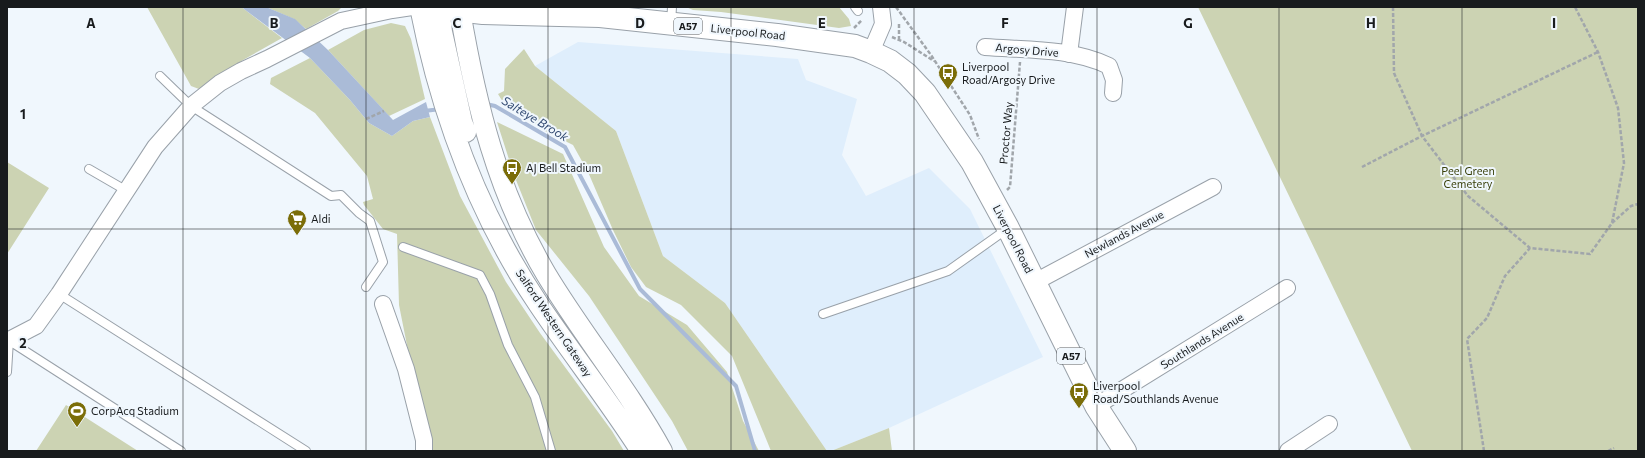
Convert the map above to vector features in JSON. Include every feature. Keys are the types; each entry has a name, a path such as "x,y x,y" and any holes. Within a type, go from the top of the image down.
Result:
{"highway":[{"name":"Liverpool Road","path":"566,7 600,16"},
{"name":"A57","path":"578,7 600,16"},
{"name":"Liverpool Road","path":"441,8 483,13 671,16 855,46 890,61 907,74 925,93 972,162 1008,228 1096,406 1124,451"}],"street":[{"path":"341,21 354,7"},
{"path":"8,340 36,326 59,294 155,147 191,106 220,83 241,71 341,21 412,7"},
{"path":"871,52 883,24 881,7"},
{"name":"Argosy Drive","path":"1069,54 1076,7"},
{"name":"Salford Western Gateway","path":"441,8 475,90 498,174 509,201 545,272 571,314 628,395 662,451"},
{"name":"Salford Western Gateway","path":"441,8 447,91 467,172 486,215 512,262 539,305 612,407 641,451"},
{"name":"Argosy Drive","path":"985,47 1069,54 1096,60 1109,66 1114,80 1113,93"},
{"name":"Newlands Avenue","path":"1034,282 1213,187"},
{"name":"Southlands Avenue","path":"1096,406 1287,288"},
{"path":"383,304 406,369 424,440 424,451"},
{"path":"1288,451 1328,424"}],"lane":[{"path":"160,76 191,106 331,196 341,195 359,213 367,218 371,225 383,262 366,287"},
{"path":"89,169 126,191"},
{"path":"823,314 948,271 1008,228"},
{"path":"403,247 480,275 490,294 508,345 535,397 551,451"},
{"path":"59,294 306,451"},
{"path":"7,372 8,340"},
{"path":"8,340 181,451"}],"path":[{"path":"896,7 936,62 970,115 980,142"},
{"path":"1393,7 1394,73 1422,136 1468,196 1530,248 1590,254 1612,223 1631,206 1638,204"},
{"path":"1575,7 1598,52 1618,108 1624,163 1612,223"},
{"path":"899,40 936,62"},
{"name":"Proctor Way","path":"1005,192 1010,187 1021,50"},
{"path":"1362,167 1422,136 1598,52"},
{"path":"367,119 384,111"},
{"path":"1484,451 1467,338 1487,318 1505,276 1530,248"},
{"path":"1608,451 1614,448"}],"shaded area":[{"path":"578,42 798,59 806,80 857,99 842,155 866,196 929,168 970,209 1043,357 889,428 831,451 827,451 725,303 663,256 616,131 535,66"}],"green space":[{"path":"147,7 242,7 282,38 243,60 199,89 191,86"},
{"path":"266,7 342,7 338,11 306,29 294,19"},
{"path":"686,7 839,7 849,19 851,26 839,28 721,12 693,10"},
{"name":"Peel Green Cemetery","path":"1198,7 1638,7 1638,451 1412,451"},
{"path":"391,23 405,26 411,39 425,99 389,116 328,50 364,30"},
{"path":"524,49 535,66 616,131 663,256 725,303 827,451 771,451 732,356 681,305 646,287 631,267 588,172 573,145 543,130 525,116 506,107 498,94 504,91 505,69"},
{"path":"310,58 350,100 369,123 392,136 413,121 430,117 460,196 506,282 540,333 612,431 624,451 428,451 399,305 397,234 383,229 364,205 363,202 373,199 367,176 315,113 270,84 271,78"},
{"path":"497,122 563,154 604,247 639,296 687,325 727,372 743,421 759,451 688,451 672,421 589,296 536,230 514,175"},
{"path":"7,162 49,188 7,254"},
{"name":"CorpAcq Stadium","path":"66,405 138,451 36,451"},
{"path":"889,428 892,451 831,451"}],"water":[{"path":"242,7 266,7 295,19 328,50 393,120 426,102 430,117 413,121 392,136 369,123 350,100 310,58"}],"waterway":[{"name":"Salteye Brook","path":"486,104 495,106 565,147 640,289 736,386 755,451"},
{"name":"Salteye Brook","path":"424,111 441,109"}],"place":[{"name":"Liverpool Road/Argosy Drive","path":"948,90"},
{"name":"AJ Bell Stadium","path":"512,185"},
{"name":"Aldi","path":"297,236"},
{"name":"Liverpool Road/Southlands Avenue","path":"1079,409"},
{"name":"CorpAcq Stadium","path":"77,428"}]}
